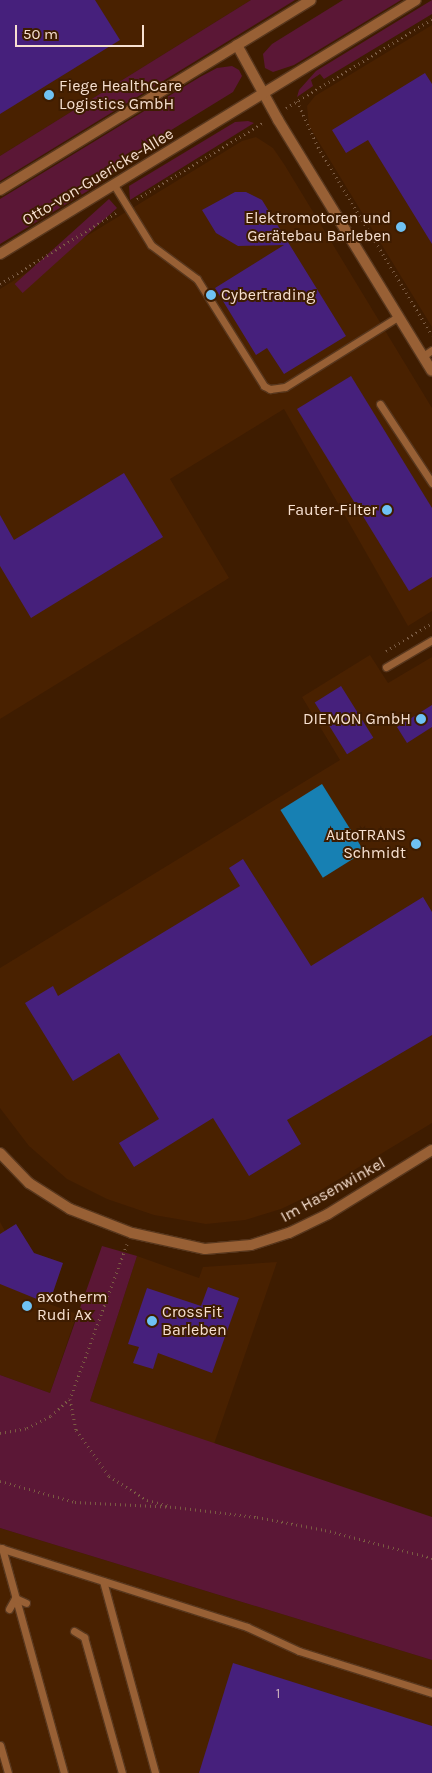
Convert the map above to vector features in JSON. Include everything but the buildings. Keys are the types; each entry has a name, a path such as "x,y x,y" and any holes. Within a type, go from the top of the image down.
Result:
{"street":[{"path":"0,190 311,0"},
{"name":"Otto-von-Guericke-Allee","path":"0,254 416,0"},
{"path":"237,45 276,115 398,316 428,353 432,371"},
{"name":"Im Hasenwinkel","path":"0,1153 44,1194 88,1217 132,1233 205,1249 269,1240 328,1214 432,1150"}],"lane":[{"path":"114,185 151,245 197,279 264,386 270,389 285,387 398,316"},
{"path":"380,404 432,483"},
{"path":"386,667 432,640"},
{"path":"1,1548 247,1626 299,1651 432,1693"},
{"path":"1,1548 64,1773"},
{"path":"103,1581 155,1773"},
{"path":"15,1598 26,1604"},
{"path":"9,1609 15,1598"},
{"path":"74,1631 84,1637 122,1773"},
{"path":"0,1745 8,1773"}],"path":[{"path":"0,284 432,19"},
{"path":"298,101 318,148 432,335"},
{"path":"0,1433 27,1428 51,1416 70,1399 132,1233"},
{"path":"70,1399 76,1430 109,1476 147,1500 175,1507 325,1530 432,1558"},
{"path":"0,1481 75,1502 175,1507"}],"shaded area":[{"name":"Fiege HealthCare Logistics GmbH","path":"0,0 251,0 0,156"},
{"path":"251,0 295,0 0,181 0,156"},
{"path":"343,0 401,0 294,65 273,72 265,68 263,54 272,44"},
{"path":"432,0 432,14 324,79 320,74 311,80 313,86 297,97 299,90 316,71"},
{"name":"Elektromotoren und Gerätebau Barleben","path":"432,25 432,327 309,126 307,106 315,96"},
{"path":"232,66 239,70 242,76 233,92 142,148 101,183 0,244 0,199 200,77 217,68"},
{"path":"248,121 254,123 130,200 129,186 235,122"},
{"path":"256,137 273,148 284,164 432,408 432,611 408,626 284,409 170,479 229,578 0,719 0,289 242,141"},
{"path":"109,199 117,208 23,293 15,284"},
{"path":"370,655 388,683 432,657 432,1123 321,1190 281,1209 245,1220 206,1224 154,1215 107,1199 67,1179 29,1146 0,1108 0,968 340,760 302,697"},
{"name":"axotherm Rudi Ax","path":"0,1222 5,1231 16,1224 34,1253 63,1263 49,1304 77,1314 50,1393 0,1375"},
{"path":"102,1246 137,1256 90,1401 432,1517 432,1660 0,1528 0,1375 50,1393"},
{"path":"137,1256 199,1278 203,1267 277,1262 214,1444 90,1401"},
{"path":"0,1528 432,1660 432,1773 0,1773"}],"water":[{"path":"322,784 364,852 323,878 280,810"}],"place":[{"name":"Fiege HealthCare Logistics GmbH","path":"49,95"},
{"name":"Elektromotoren und Gerätebau Barleben","path":"401,227"},
{"name":"Cybertrading","path":"211,295"},
{"name":"Fauter-Filter","path":"387,510"},
{"name":"DIEMON GmbH","path":"421,719"},
{"name":"AutoTRANS Schmidt","path":"416,844"},
{"name":"axotherm Rudi Ax","path":"27,1306"},
{"name":"CrossFit Barleben","path":"152,1321"}]}
